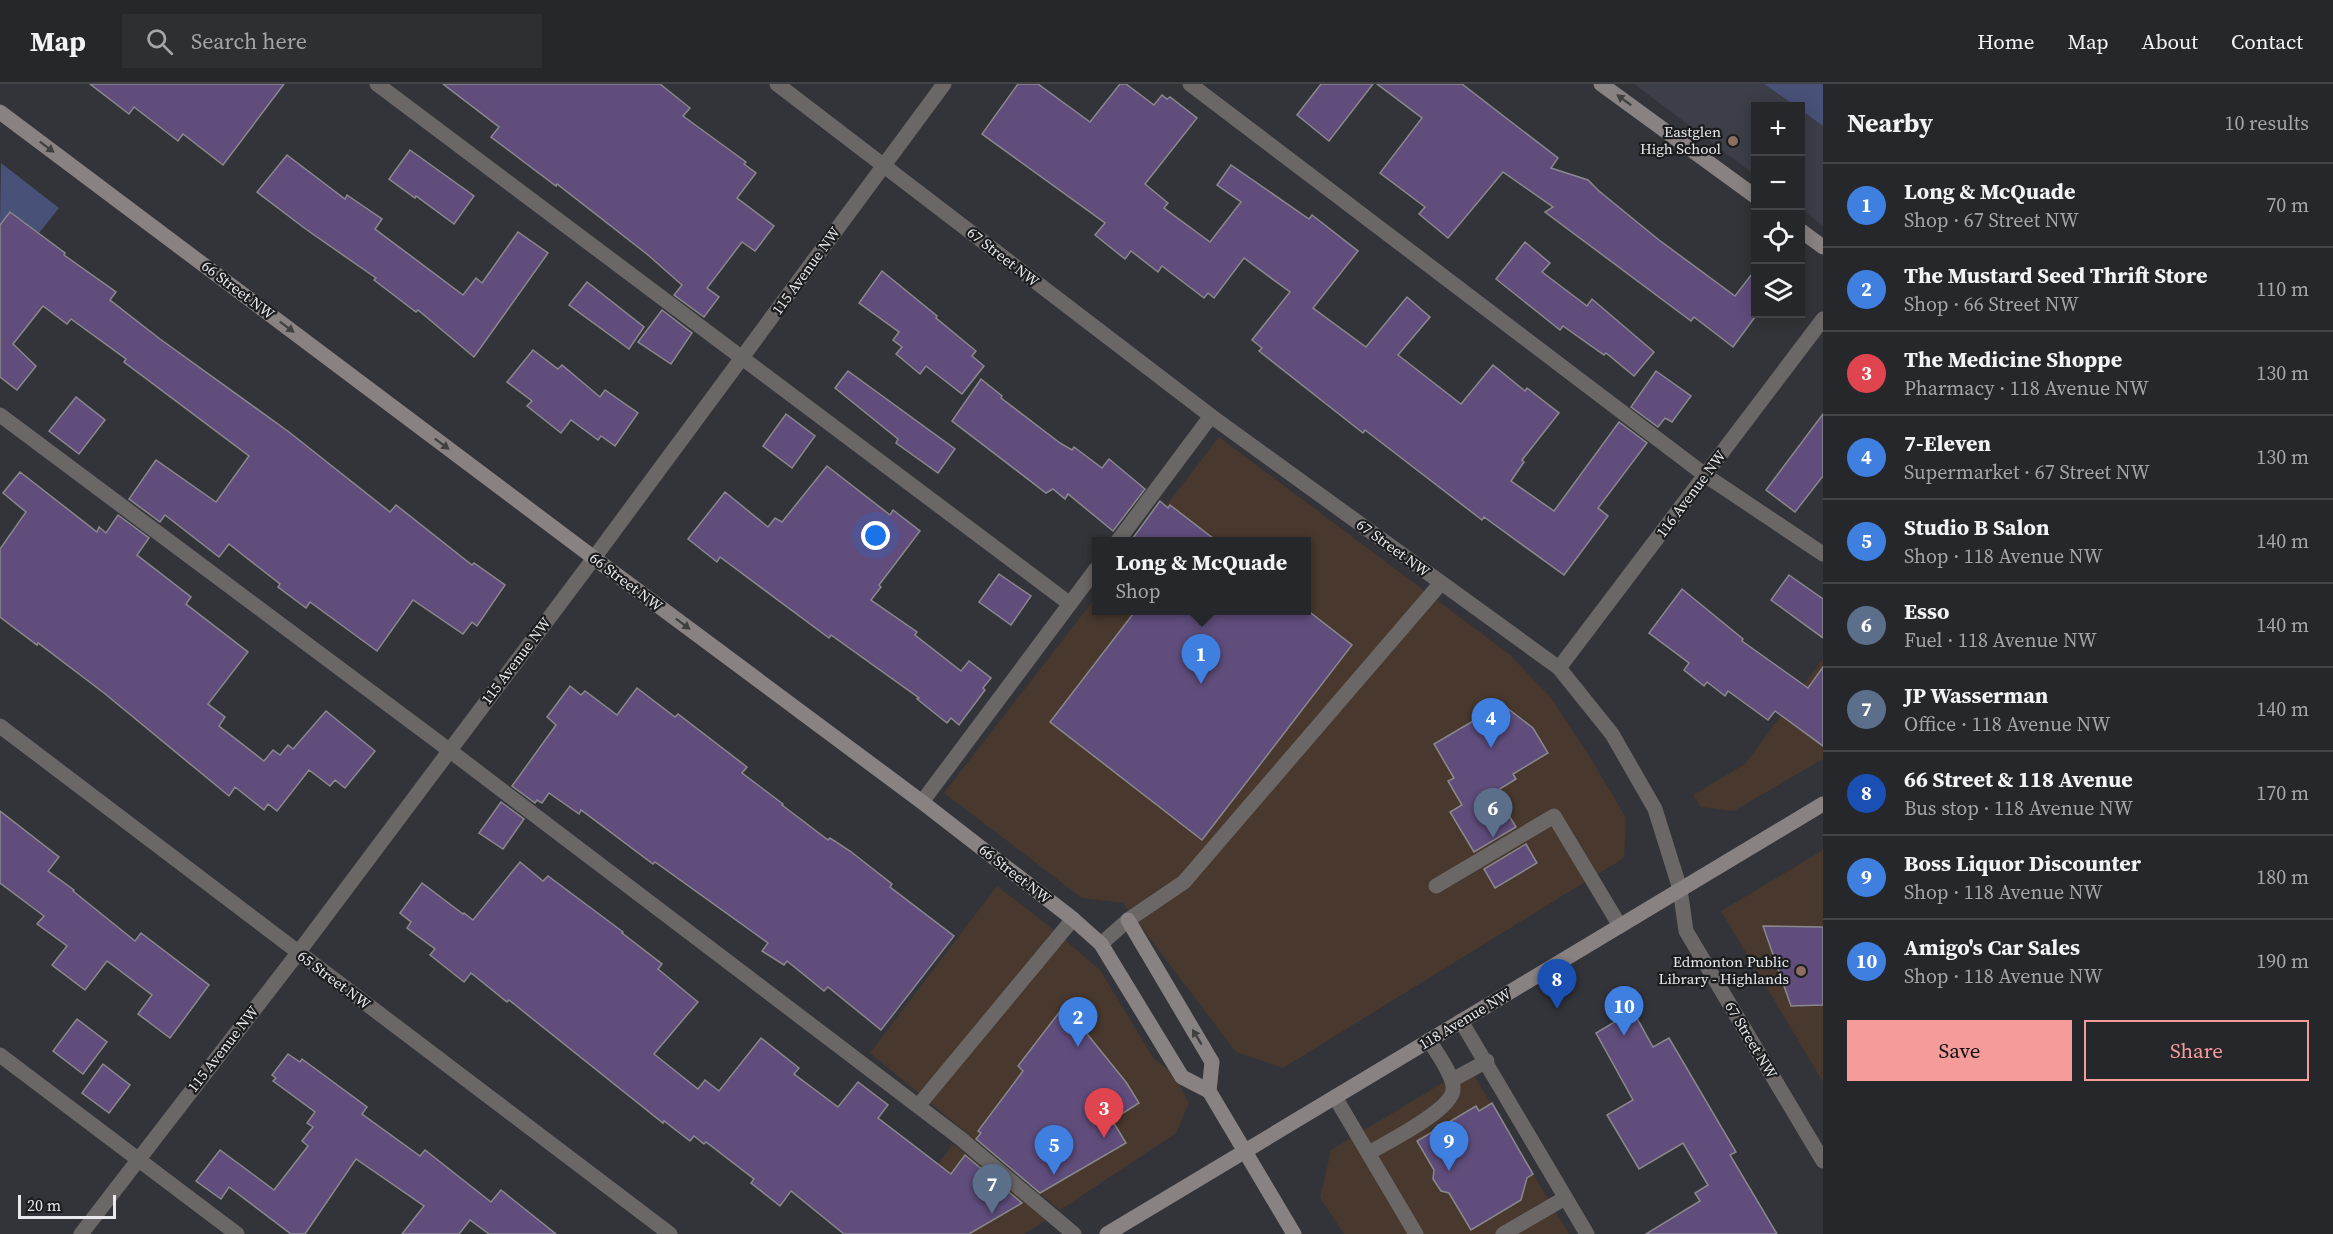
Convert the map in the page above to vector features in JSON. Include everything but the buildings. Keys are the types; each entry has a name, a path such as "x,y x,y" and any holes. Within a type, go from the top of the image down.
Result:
{"street":[{"path":"377,84 1070,604"},
{"name":"67 Street NW","path":"777,84 1211,416 1559,668 1612,734 1655,809 1680,889 1686,931 1823,1161"},
{"name":"115 Avenue NW","path":"81,1234 298,953 594,558 944,84"},
{"path":"1190,84 1706,475 1823,554"},
{"path":"1601,84 1751,194"},
{"name":"66 Street NW","path":"0,112 922,802 1073,919 1101,944 1182,1077 1209,1091"},
{"path":"1805,234 1823,247"},
{"name":"116 Avenue NW","path":"1559,668 1823,319"},
{"path":"0,415 449,750 960,1138 1074,1234"},
{"path":"1121,537 1211,416"},
{"path":"922,802 1092,574"},
{"path":"1101,944 1128,920 1184,882 1441,583"},
{"name":"65 Street NW","path":"0,726 670,1234"},
{"name":"118 Avenue NW","path":"1107,1234 1823,804"},
{"path":"1436,886 1554,816 1620,926"},
{"path":"918,1106 1073,919"},
{"path":"1128,920 1212,1062 1209,1091 1293,1234"},
{"path":"1461,1021 1587,1234"},
{"path":"1369,1153 1443,1108 1454,1092 1452,1080 1429,1041"},
{"path":"0,1055 237,1234"},
{"path":"1452,1080 1486,1061"},
{"path":"1335,1097 1416,1234"},
{"path":"1503,1234 1565,1198"}],"shaded area":[{"name":"Eastglen High School","path":"1634,84 1823,84 1823,226 1805,212 1805,102 1751,102 1751,172"},
{"path":"1764,84 1823,84 1823,126 1805,113 1805,102 1790,102"},
{"path":"1,163 59,208 39,233 10,212 0,225"},
{"path":"1219,437 1509,654 1551,698 1626,818 1624,858 1283,1068 1236,1052 1123,903 1082,898 944,793 1092,602 1092,615 1311,615 1311,537 1142,537"},
{"path":"1823,659 1823,759 1734,811 1701,807 1693,795 1745,764"},
{"path":"1823,850 1823,1082 1721,911"},
{"path":"997,886 1044,922 1100,970 1154,1059 1174,1074 1189,1103 1176,1133 1060,1210 870,1053"},
{"path":"1469,1067 1569,1234 1344,1234 1320,1198 1331,1150"},
{"path":"953,1144 1048,1219 1024,1234 886,1234"}],"place":[{"name":"Eastglen High School","path":"1733,141"},
{"name":"Long & McQuade","path":"1201,684"},
{"name":"7-Eleven","path":"1491,748"},
{"name":"Esso","path":"1493,838"},
{"name":"Edmonton Public Library - Highlands","path":"1801,971"},
{"name":"66 Street & 118 Avenue","path":"1557,1009"},
{"name":"Amigo's Car Sales","path":"1624,1036"},
{"name":"The Mustard Seed Thrift Store","path":"1078,1047"},
{"name":"The Medicine Shoppe","path":"1104,1138"},
{"name":"Boss Liquor Discounter","path":"1449,1171"},
{"name":"Studio B Salon","path":"1054,1175"},
{"name":"JP Wasserman","path":"992,1214"}]}
